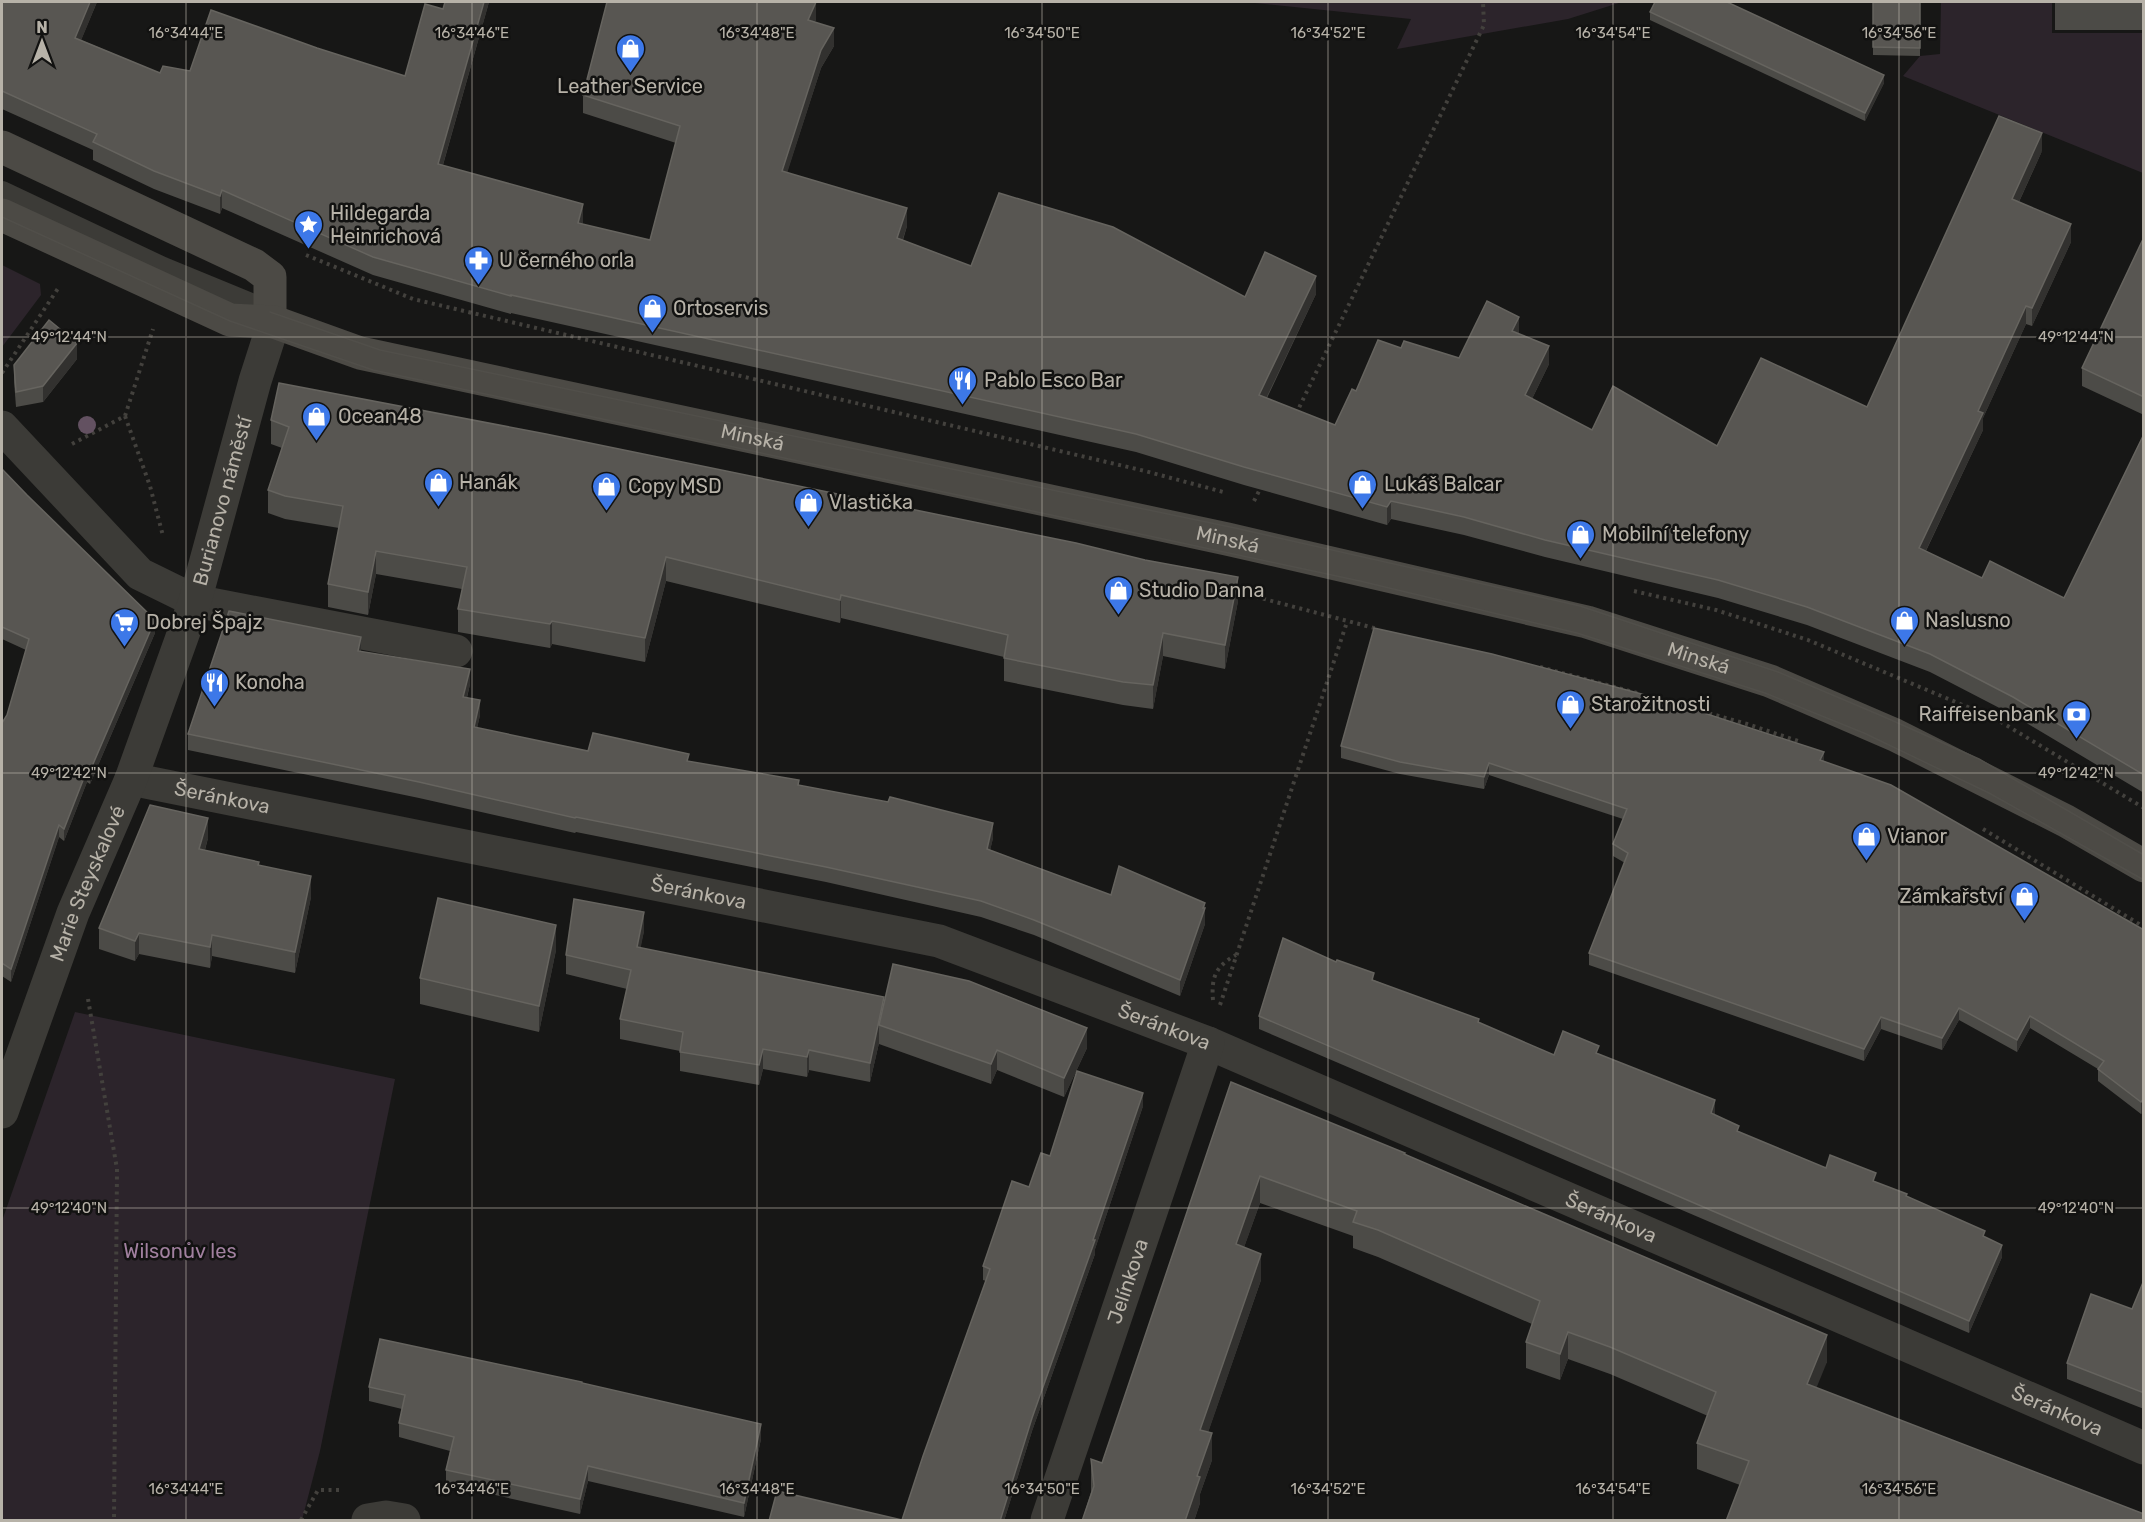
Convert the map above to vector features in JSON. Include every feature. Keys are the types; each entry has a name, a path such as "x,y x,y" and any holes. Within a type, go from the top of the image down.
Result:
{"street":[{"name":"Burianovo náměstí","path":"2,147 254,265 270,277 272,317 195,601 140,574 2,427"},
{"path":"2,215 230,320 272,317"},
{"name":"Minská","path":"272,317 360,353 1227,539 1587,622 1770,681 1895,735 2066,821 2144,866"},
{"path":"195,601 456,651"},
{"name":"Marie Steyskalové","path":"2,1112 73,913 131,779 195,601"},
{"name":"Šeránkova","path":"131,779 939,941 1208,1043 2144,1448"},
{"name":"Jelínkova","path":"1047,1521 1208,1043"}],"lane":[{"path":"2,192 272,317"}],"path":[{"path":"1292,422 1484,25 1483,2"},
{"path":"297,252 413,299 1146,471 1233,495"},
{"path":"2,373 61,284"},
{"path":"152,494 125,416 156,323"},
{"path":"33,459 56,453 125,416"},
{"path":"1254,501 1264,481"},
{"path":"1244,498 1265,504"},
{"path":"1624,588 1716,610 1808,640 1976,710 1996,719 2144,808"},
{"path":"1233,590 1382,630"},
{"path":"1237,955 1222,963 1212,982 1212,999 1218,1011 1227,986 1347,622"},
{"path":"1530,665 1644,695"},
{"path":"1667,701 1807,744"},
{"path":"1981,828 2144,927"},
{"path":"87,994 117,1169 114,1521"}],"green space":[{"path":"1245,2 1622,2 1568,19 1397,49 1411,19"},
{"path":"1941,2 2052,2 2052,33 2143,33 2143,173 1903,76 1920,56 1940,54"},
{"path":"2,265 40,284 41,295 2,347"},
{"name":"Wilsonův les","path":"75,1012 395,1079 320,1451 302,1520 2,1520 2,1221"}],"building":[{"path":"2,2 90,2 75,38 160,73 163,66 190,71 211,10 317,48 405,76 425,4 443,9 445,2 484,2 438,164 583,204 578,223 650,240 680,126 583,95 607,2 816,2 808,20 834,28 821,50 782,171 907,208 897,238 971,266 999,193 1113,227 1245,297 1265,252 1316,276 1259,395 1335,425 1352,389 1356,391 1378,340 1401,348 1404,341 1459,358 1487,301 1519,317 1512,331 1549,346 1525,395 1592,430 1613,386 1717,446 1761,358 1867,407 1999,116 2042,133 2012,199 2071,224 2032,308 2026,306 1978,411 1983,413 1919,548 1982,578 1990,561 2064,598 2144,434 2144,775 2013,697 1930,654 1807,607 1718,580 1545,540 1464,517 1391,501 1387,507 1136,434 511,296 373,257 222,190 220,196 154,171 93,142 97,134 2,91"},
{"path":"1655,2 1727,2 1884,75 1865,113 1650,12"},
{"path":"1873,2 1920,2 1920,48 1873,47"},
{"path":"2144,237 2144,397 2082,368"},
{"path":"49,320 77,343 43,386 16,392 14,365"},
{"path":"279,383 546,434 1076,543 1145,560 1238,577 1225,645 1163,633 1153,685 1123,682 1004,658 1008,635 841,595 840,600 666,557 645,638 552,621 550,624 458,609 467,567 376,551 368,592 328,584 343,506 285,496 268,490 289,427 271,420"},
{"path":"2,469 155,620 90,771 87,770 64,829 59,825 11,969 2,963 2,723 7,715 29,639 2,627"},
{"path":"229,611 361,637 358,651 470,669 463,697 480,700 474,727 588,751 593,733 689,754 687,761 799,780 798,785 888,802 890,797 993,823 987,849 1111,895 1119,866 1205,903 1203,908 1205,908 1180,980 1034,920 981,901 826,867 575,818 419,782 188,734"},
{"path":"1374,628 1492,654 1664,700 1824,752 1820,760 1891,785 2144,930 2144,1098 2141,1102 2098,1069 2104,1061 2030,1016 2017,1040 1959,1008 1942,1038 1881,1017 1864,1049 1589,953 1628,853 1613,844 1627,809 1489,763 1484,777 1400,762 1341,746"},
{"path":"150,805 208,818 199,849 311,876 295,952 212,935 210,947 139,933 135,941 99,928"},
{"path":"438,898 556,925 539,1006 420,978"},
{"path":"574,899 644,912 637,947 884,997 870,1063 809,1050 807,1057 763,1049 759,1065 680,1052 683,1032 620,1019 631,970 566,955"},
{"path":"1283,938 1336,962 1337,960 1374,973 1372,980 1479,1019 1478,1022 1554,1055 1563,1031 1599,1046 1596,1053 1715,1100 1711,1113 1739,1126 1737,1131 1826,1168 1830,1155 1876,1173 1873,1181 1907,1194 1906,1196 1985,1231 1983,1236 2002,1245 1969,1321 1259,1016"},
{"path":"893,964 969,981 1087,1028 1064,1078 997,1050 991,1064 879,1025"},
{"path":"1077,1071 1143,1093 1093,1240 1095,1240 1032,1418 1000,1521 769,1521 777,1491 902,1520 990,1269 983,1266 1012,1181 1029,1187 1041,1153 1050,1156"},
{"path":"1231,1082 1405,1153 1827,1335 1807,1384 2144,1514 2143,1521 1726,1521 1749,1461 1697,1443 1716,1392 1610,1347 1568,1332 1560,1354 1526,1342 1540,1301 1378,1230 1353,1222 1357,1211 1260,1176 1236,1244 1261,1254 1200,1430 1212,1433 1185,1521 1082,1521 1094,1486 1091,1459 1102,1463"},
{"path":"2144,1280 2144,1393 2067,1363 2091,1294 2132,1309"},
{"path":"380,1339 582,1382 761,1424 744,1503 588,1466 580,1499 446,1470 454,1437 399,1423 405,1395 369,1387"}],"tram line":[{"path":"2,217 230,321 373,370 1360,581 1577,633 1765,693 1864,733 1989,793 2144,880"},
{"path":"270,312 380,350 1235,528 1580,606 1778,672 1882,716 1979,759 2144,855"}],"place":[{"name":"Leather Service","path":"630,74"},
{"name":"Hildegarda Heinrichová","path":"309,250"},
{"name":"U černého orla","path":"478,286"},
{"name":"Ortoservis","path":"652,334"},
{"name":"Pablo Esco Bar","path":"963,406"},
{"name":"Ocean48","path":"317,442"},
{"name":"Hanák","path":"438,508"},
{"name":"Lukáš Balcar","path":"1363,510"},
{"name":"Copy MSD","path":"607,512"},
{"name":"Vlastička","path":"808,528"},
{"name":"Mobilní telefony","path":"1581,560"},
{"name":"Studio Danna","path":"1118,616"},
{"name":"Naslusno","path":"1904,646"},
{"name":"Dobrej Špajz","path":"125,648"},
{"name":"Konoha","path":"214,708"},
{"name":"Starožitnosti","path":"1570,730"},
{"name":"Raiffeisenbank","path":"2077,740"},
{"name":"Vianor","path":"1866,862"},
{"name":"Zámkařství","path":"2024,922"}]}
